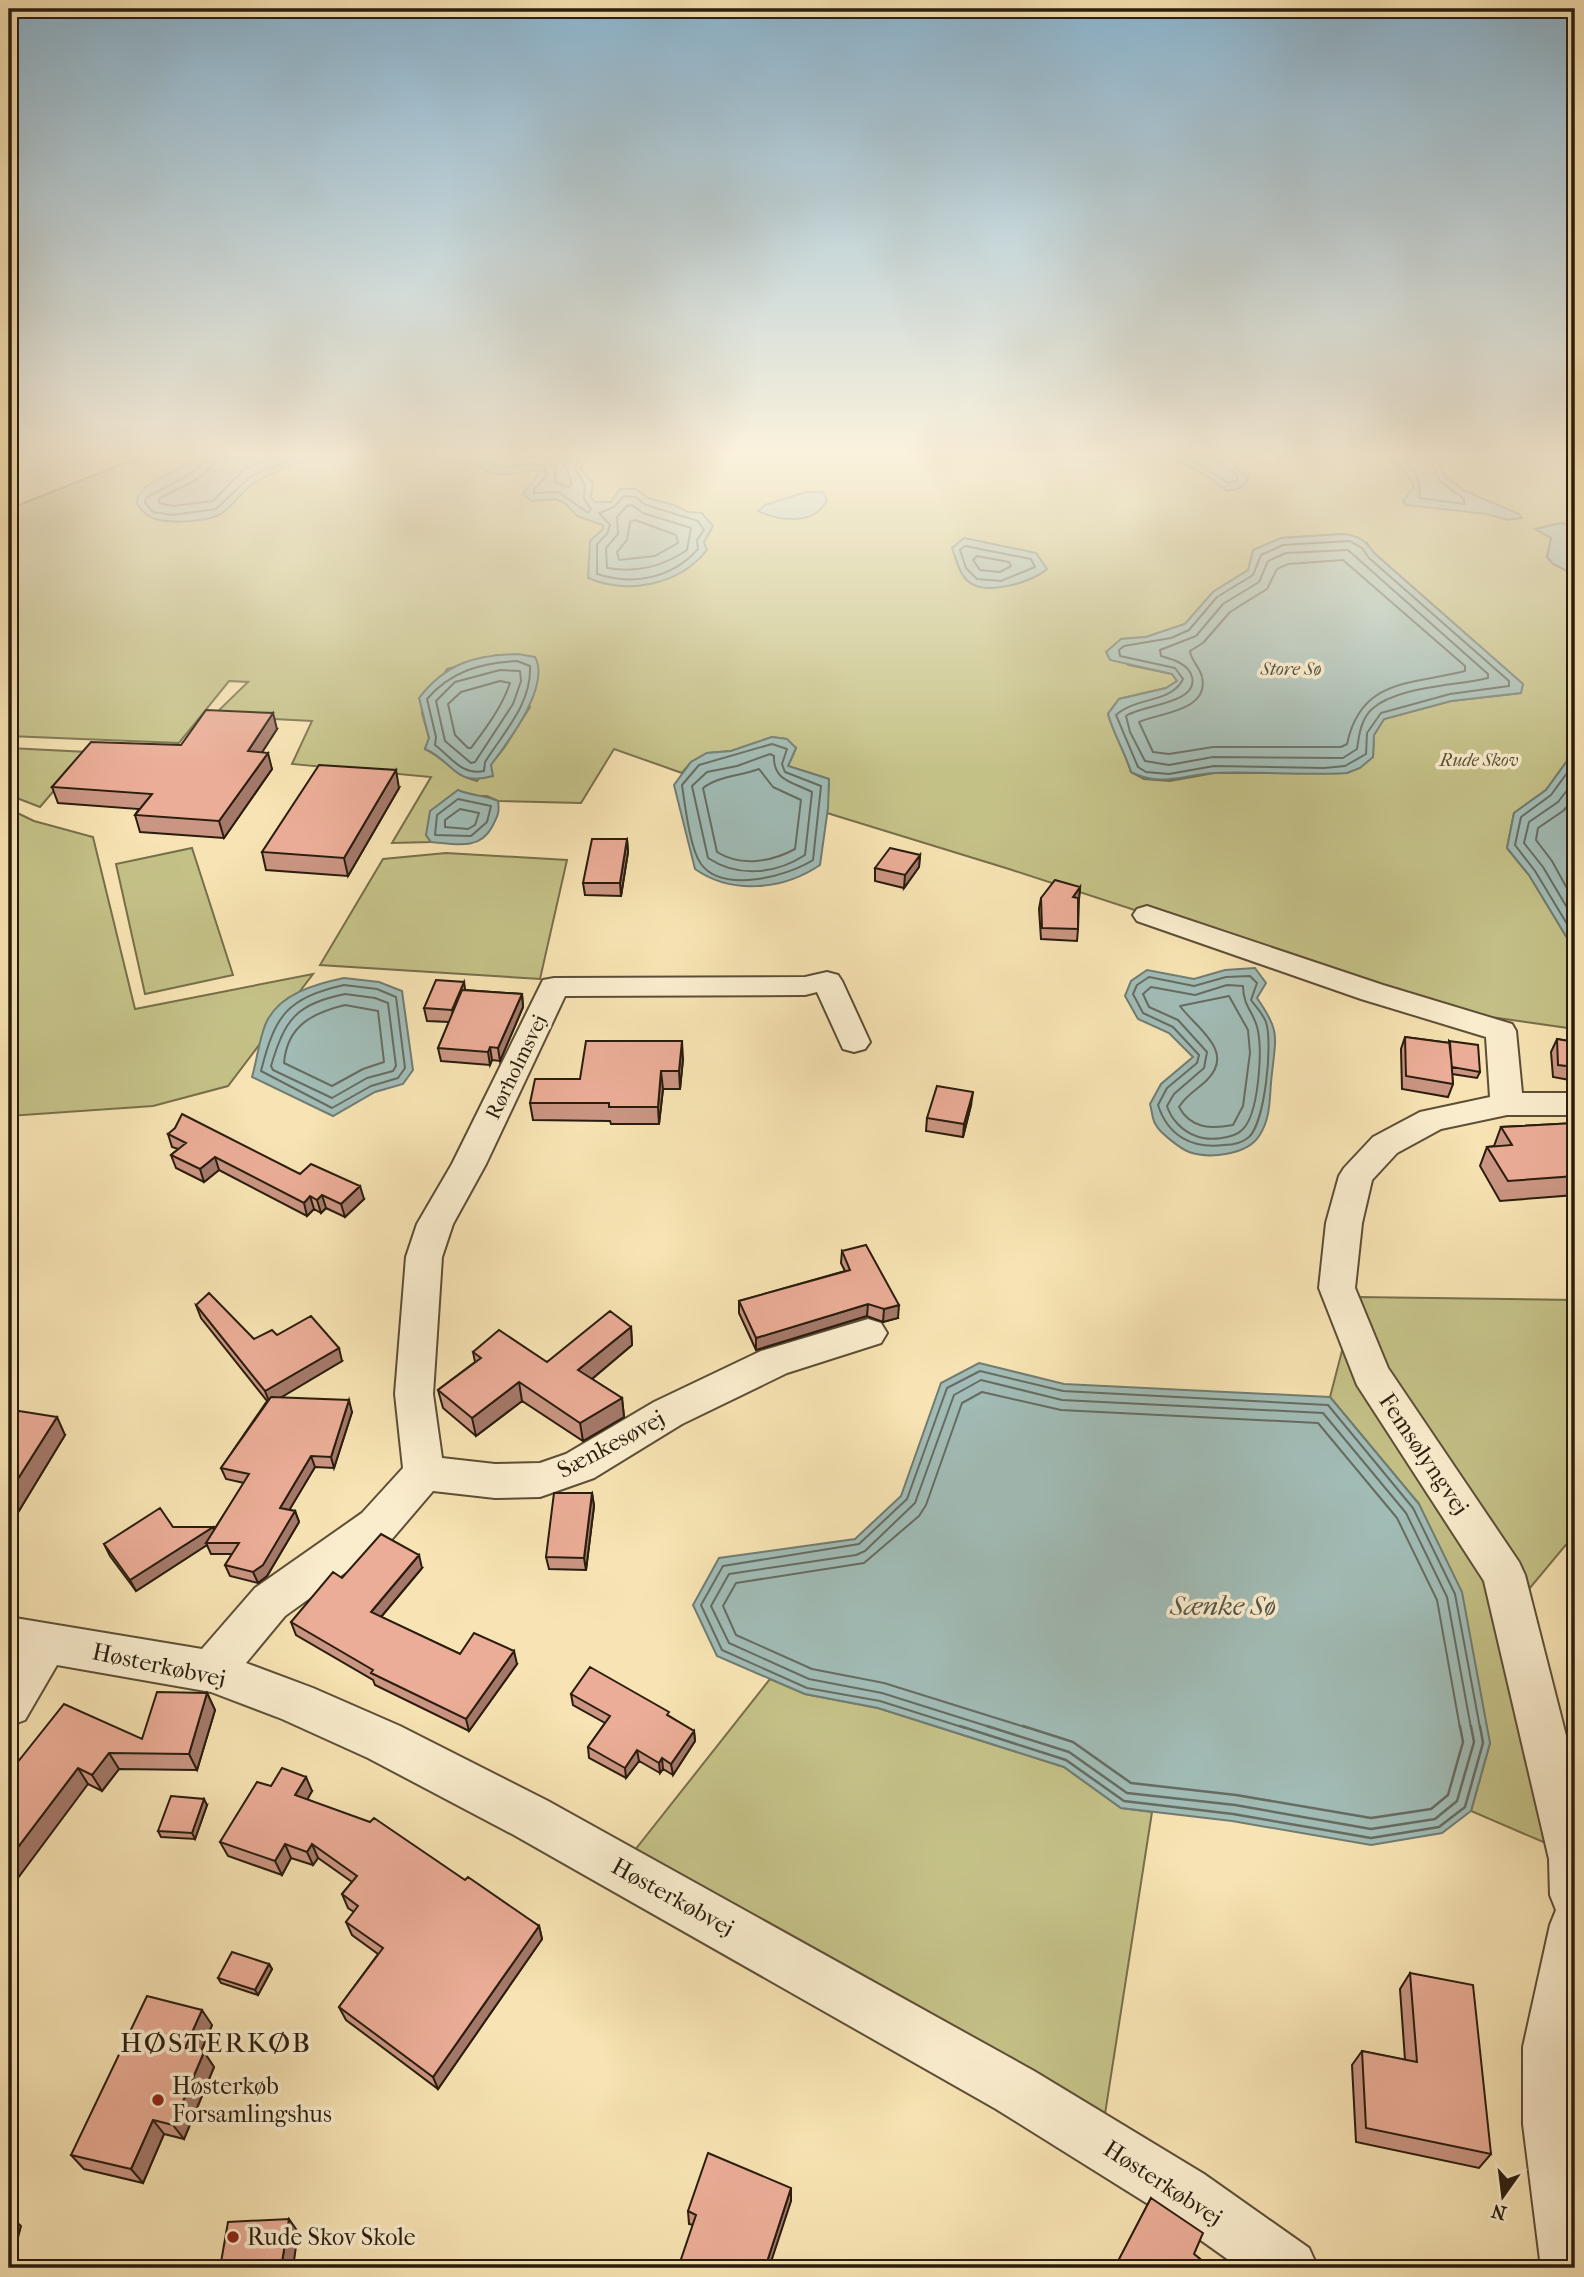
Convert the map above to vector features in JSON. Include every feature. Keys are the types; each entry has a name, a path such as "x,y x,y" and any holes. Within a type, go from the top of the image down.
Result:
{"street":[{"path":"1147,915 1372,992 1501,1031 1507,1104"},
{"name":"Rørholmsvej","path":"424,1473 414,1394 424,1257 435,1224 469,1164 554,988 805,986 827,981"},
{"name":"Femsølyngvej","path":"1575,1104 1507,1104 1432,1121 1385,1144 1356,1176 1344,1223 1337,1288 1371,1374 1504,1575 1573,1859 1575,1895"},
{"name":"Sænkesøvej","path":"424,1473 495,1481 540,1480 580,1466 668,1413 774,1362 868,1332"},
{"path":"211,1671 270,1602 377,1526 424,1473"},
{"path":"9,1705 28,1640"},
{"name":"Høsterkøbvej","path":"28,1640 211,1671 297,1703 384,1742 531,1818 1015,2090 1184,2193 1289,2268"},
{"path":"1570,2268 1550,2124 1550,2047 1575,1926"}],"lane":[{"name":"Rørholmsvej","path":"827,981 854,1042"}],"green space":[{"name":"Rude Skov","path":"9,557 1261,557 1248,570 1213,592 1185,624 1146,637 1121,639 1128,665 1172,674 1177,681 1166,688 1119,699 1108,714 1113,729 1131,772 1144,779 1170,781 1214,773 1347,773 1373,757 1374,735 1384,719 1451,701 1520,693 1523,684 1379,557 1575,557 1575,750 1546,790 1514,813 1507,848 1529,875 1575,951 1575,1029 1441,1010 1009,869 827,813 829,779 788,766 796,748 786,739 772,737 731,751 707,753 691,762 682,773 614,749 581,803 498,801 487,796 472,796 426,835 431,842 392,843 431,777 292,764 312,721 213,716 248,682 229,681 179,743 9,736","holes":["497,655 530,707 504,748 477,781 462,775 425,749 429,738 422,713 447,669"]},
{"path":"9,748 87,752 40,807 9,795"},
{"path":"9,809 34,821 93,837 135,1009 313,974 228,1086 153,1106 9,1116"},
{"path":"192,848 233,975 145,994 116,864"},
{"path":"446,853 567,860 540,979 320,965 383,859"},
{"path":"1356,1297 1575,1300 1575,1534 1529,1589 1511,1659 1555,1847 1471,1811 1490,1743 1419,1504 1330,1397"},
{"path":"770,1679 805,1694 878,1708 1064,1767 1121,1808 1152,1812 1105,2114 635,1850"}],"water":[{"path":"589,557 700,557 668,579 636,586 620,586 588,578"},
{"path":"955,557 1039,557 1047,569 1021,583 986,588 969,582"},
{"name":"Store Sø","path":"1251,557 1379,557 1523,684 1521,693 1451,701 1384,719 1374,735 1373,757 1360,768 1347,773 1216,773 1163,780 1142,777 1131,772 1108,714 1119,699 1166,688 1177,681 1172,674 1110,660 1106,652 1121,639 1146,637 1185,624 1213,592 1248,570"},
{"path":"1547,557 1575,557 1575,575 1553,564"},
{"path":"518,654 535,657 538,669 533,698 517,728 491,765 493,776 480,779 462,776 425,749 429,738 419,698 440,676 462,663 488,656"},
{"path":"772,737 787,739 796,748 788,766 829,779 820,865 790,880 758,886 741,886 709,877 695,869 674,785 691,762 707,753 731,751"},
{"path":"1575,750 1575,951 1529,875 1507,848 1514,813 1546,790"},
{"path":"458,790 498,801 497,818 487,835 473,843 431,842 426,835 430,811"},
{"path":"1255,968 1266,983 1257,998 1270,1018 1275,1034 1266,1121 1259,1136 1246,1148 1217,1155 1189,1152 1158,1128 1150,1104 1161,1084 1193,1057 1169,1033 1138,1019 1125,996 1131,981 1147,970 1194,979 1225,970"},
{"path":"344,978 379,982 402,991 413,1070 403,1084 375,1092 333,1116 252,1077 264,1029 272,1013 299,992"},
{"name":"Sænke Sø","path":"979,1363 1064,1384 1330,1397 1419,1504 1462,1592 1490,1743 1471,1811 1442,1833 1371,1845 1232,1821 1121,1808 1064,1767 878,1708 805,1694 717,1656 693,1605 719,1558 855,1539 901,1496 941,1383"}],"building":[{"path":"206,710 273,713 248,751 268,753 219,821 135,815 152,794 52,787 91,742 181,745"},
{"path":"319,765 396,770 344,858 262,852"},
{"path":"592,839 627,839 620,883 583,883"},
{"path":"890,848 920,855 905,875 875,868"},
{"path":"1055,880 1080,887 1073,897 1078,898 1078,929 1042,928 1041,898"},
{"path":"436,980 464,982 452,1010 424,1008"},
{"path":"462,990 522,994 498,1048 490,1047 488,1052 438,1048"},
{"path":"1405,1037 1450,1043 1453,1084 1406,1076"},
{"path":"1557,1039 1575,1042 1575,1067 1558,1065"},
{"path":"586,1041 682,1041 679,1071 661,1071 658,1107 609,1107 609,1103 530,1103 535,1079 580,1079"},
{"path":"1449,1041 1478,1045 1480,1072 1452,1067"},
{"path":"937,1086 973,1092 964,1124 927,1118"},
{"path":"182,1114 300,1174 311,1164 360,1186 341,1204 322,1195 317,1200 310,1196 304,1203 215,1157 200,1169 171,1155 186,1143 168,1134 175,1128"},
{"path":"1575,1123 1575,1176 1508,1181 1487,1147 1512,1145 1501,1127"},
{"path":"866,1245 899,1305 884,1309 868,1304 756,1338 739,1301 850,1270 842,1251"},
{"path":"209,1293 254,1339 272,1330 277,1335 311,1316 339,1348 265,1391 196,1305"},
{"path":"610,1311 631,1327 578,1370 622,1398 580,1423 519,1382 472,1418 438,1390 481,1358 473,1352 499,1330 547,1362"},
{"path":"271,1397 349,1400 331,1457 311,1456 280,1508 295,1511 263,1565 253,1572 225,1565 239,1543 206,1543 249,1474 221,1468"},
{"path":"19,1411 57,1417 9,1493 9,1426"},
{"path":"554,1493 592,1493 584,1558 546,1557"},
{"path":"160,1508 173,1527 213,1527 130,1580 104,1544"},
{"path":"381,1534 419,1555 371,1612 460,1654 474,1633 514,1651 466,1719 371,1673 373,1670 291,1622 333,1572 342,1578"},
{"path":"590,1667 669,1712 667,1715 694,1731 671,1764 662,1758 659,1763 637,1750 625,1768 588,1747 610,1716 571,1694"},
{"path":"157,1692 207,1693 189,1754 109,1753 92,1775 78,1768 9,1859 9,1773 64,1704 142,1739"},
{"path":"282,1768 306,1777 295,1795 370,1822 374,1818 465,1880 468,1877 539,1926 433,2077 339,2007 383,1948 346,1922 358,1906 342,1894 357,1876 312,1844 307,1852 285,1844 275,1861 220,1842 257,1782 271,1786"},
{"path":"171,1796 204,1799 192,1833 158,1831"},
{"path":"232,1952 269,1964 255,1990 218,1978"},
{"path":"1410,1973 1473,1985 1491,2154 1366,2128 1362,2051 1417,2062"},
{"name":"Høsterkøb Forsamlingshus","path":"147,1996 202,2010 185,2048 204,2052 173,2125 153,2120 131,2169 71,2155"},
{"path":"708,2153 791,2188 765,2268 678,2268 696,2215 688,2211"},
{"path":"1151,2198 1203,2233 1194,2254 1211,2268 1124,2268 1117,2263"},
{"path":"289,2219 281,2268 220,2268 228,2222"},
{"path":"144,2263 143,2268 81,2268 82,2266"}],"place":[{"name":"Høsterkøb Forsamlingshus","path":"158,2100"},
{"name":"Rude Skov Skole","path":"233,2237"}],"district":[{"name":"HØSTERKØB","path":"216,2042"}]}
